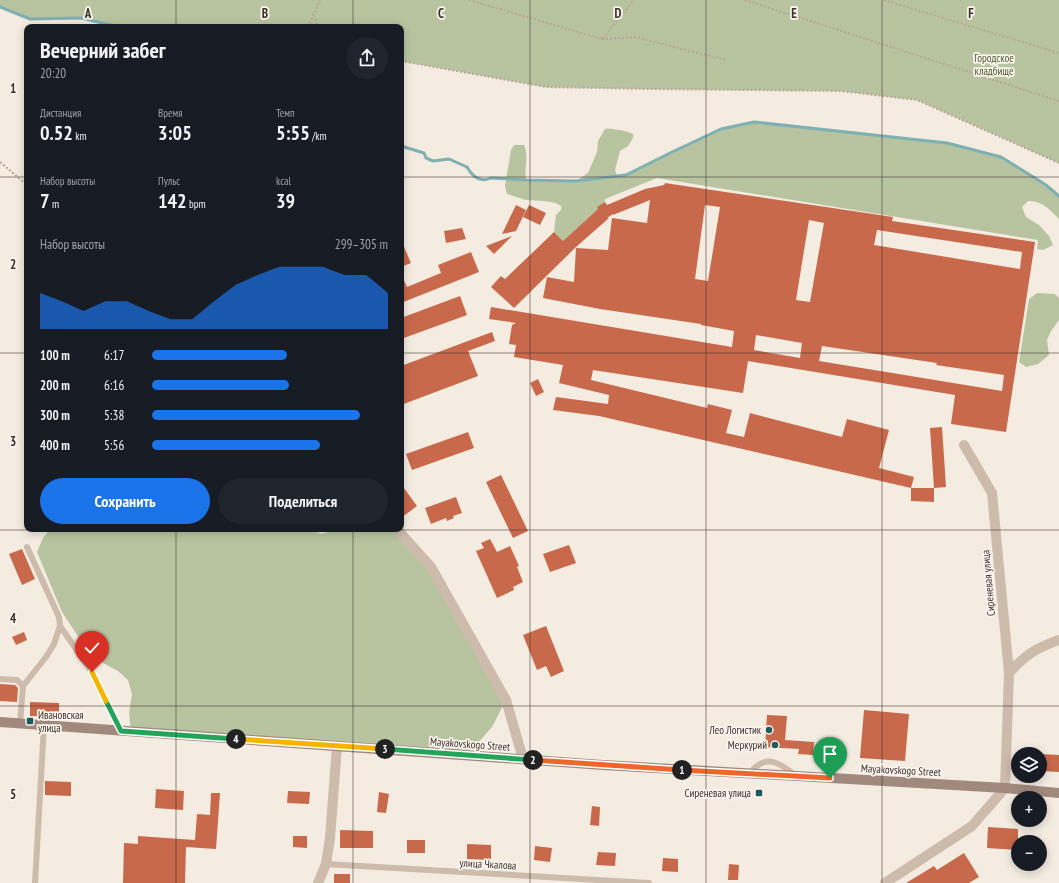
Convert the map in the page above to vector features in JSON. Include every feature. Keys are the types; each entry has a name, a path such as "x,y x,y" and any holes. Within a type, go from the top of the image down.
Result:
{"street":[{"name":"Сиреневая улица","path":"964,445 992,493 1009,673 1005,788"},
{"path":"400,532 431,567 506,700 523,759"},
{"path":"1009,673 1021,659 1040,646 1059,640"},
{"name":"Mayakovskogo Street","path":"0,722 523,759 749,774 1005,788 1059,793"},
{"path":"318,883 326,864 330,838 337,746"},
{"path":"885,883 972,826 1005,788"}],"lane":[{"path":"20,724 23,686 46,657 54,644 60,626 59,617 27,547"},
{"path":"60,626 92,672 121,731"},
{"path":"0,679 17,680 23,686"},
{"path":"35,883 44,725"},
{"name":"улица Чкалова","path":"326,864 649,883"}],"path":[{"path":"310,24 320,0"},
{"path":"468,0 602,39 635,37 726,60"},
{"path":"602,39 634,0"},
{"path":"745,0 1059,101"},
{"path":"884,0 1059,53"},
{"path":"314,15 317,24"},
{"path":"404,62 546,87 647,90 841,91 917,100 1059,163"},
{"path":"0,162 24,182"}],"green space":[{"name":"Городское кладбище","path":"0,0 1059,0 1059,163 917,100 841,91 546,87 404,62 404,24 106,24 81,18 30,19 0,7"},
{"path":"754,122 947,143 1001,157 1046,185 1059,196 1059,219 1045,206 1038,202 1028,201 1022,207 1026,217 1039,225 1049,236 1053,245 1043,250 1037,249 1038,240 657,178 605,199 605,202 598,207 598,209 563,241 554,232 556,215 561,210 561,206 549,202 526,200 507,194 505,186 511,150 514,145 524,145 526,158 526,180 576,181 588,173 597,152 598,141 605,129 619,130 633,134 633,138 628,146 620,151 615,170 617,176 626,175 721,129"},
{"path":"1037,293 1055,294 1059,298 1059,320 1051,331 1047,340 1049,355 1038,364 1026,367 1019,362 1029,299"},
{"path":"48,532 317,532 321,534 329,532 400,532 431,567 506,700 492,727 477,744 464,755 131,731 129,713 132,694 128,680 118,671 89,653 62,612 37,552 43,538"}],"building":[{"path":"665,183 893,217 892,221 1035,242 1006,432 951,424 955,395 748,361 743,393 593,370 591,380 707,408 708,404 732,410 726,433 744,437 750,413 842,437 847,419 889,430 879,468 914,477 911,488 599,416 553,410 556,397 608,404 609,395 559,383 563,365 514,357 516,345 509,344 512,325 516,323 489,319 491,307 732,347 734,331 701,324 600,309 543,298 547,277 574,282 576,248 608,250 612,218 647,223 650,200 613,214 607,218 609,218 576,247 514,308 491,287 501,276 505,279 554,232 563,241 598,209 597,207 605,202 607,205 645,189 664,185","holes":["705,205 720,207 708,281 695,279","809,220 824,223 810,302 796,300","877,230 1022,252 1020,269 874,245","756,335 802,343 800,358 754,350","822,346 937,363 936,365 1004,375 1002,391 819,361"]},
{"path":"516,205 526,210 516,231 502,234"},
{"path":"529,205 546,213 540,225 523,217"},
{"path":"462,228 466,239 446,243 444,231"},
{"path":"512,236 494,254 486,246"},
{"path":"404,247 411,263 404,266"},
{"path":"471,252 479,272 404,302 404,280 407,287 441,273 438,265"},
{"path":"460,296 467,315 404,338 404,317"},
{"path":"492,332 495,341 468,351 478,376 404,404 404,365"},
{"path":"538,379 544,392 536,396 530,383"},
{"path":"942,427 946,487 934,488 930,428"},
{"path":"468,432 474,448 412,470 406,454"},
{"path":"501,475 528,531 513,538 486,482"},
{"path":"404,488 417,506 404,516"},
{"path":"911,488 934,488 934,502 911,501"},
{"path":"456,497 462,513 453,516 454,518 447,521 446,518 431,524 425,508"},
{"path":"490,539 497,552 510,546 519,566 517,567 523,582 513,587 514,590 497,598 476,551 484,548 481,543"},
{"path":"569,545 576,563 550,572 543,554"},
{"path":"22,549 35,579 22,585 9,554"},
{"path":"546,626 564,671 551,677 546,666 537,670 523,635"},
{"path":"24,632 27,640 16,645 12,637"},
{"path":"0,684 15,685 18,688 17,702 0,701"},
{"path":"30,702 59,703 59,717 30,716"},
{"path":"864,710 909,714 905,761 860,758"},
{"path":"767,715 787,716 785,740 814,742 813,755 798,754 799,749 765,747"},
{"path":"1047,754 1059,755 1059,772 1047,771"},
{"path":"45,781 71,782 71,796 45,795"},
{"path":"156,789 184,791 183,810 155,808"},
{"path":"288,791 310,792 309,804 287,803"},
{"path":"379,792 389,794 386,813 377,812"},
{"path":"211,793 220,793 216,849 186,847 185,883 123,883 124,843 138,844 138,836 195,840 197,814 210,815"},
{"path":"592,806 600,807 599,826 590,825"},
{"path":"988,827 1018,829 1018,835 1011,835 1011,850 987,848"},
{"path":"340,830 373,831 373,848 340,848"},
{"path":"293,836 307,836 307,848 293,847"},
{"path":"407,840 425,840 425,853 407,853"},
{"path":"467,844 491,845 491,860 467,859"},
{"path":"535,846 552,848 550,862 534,860"},
{"path":"598,852 616,853 615,866 596,865"},
{"path":"964,853 979,877 969,883 906,883 934,866 937,870"},
{"path":"663,858 678,859 678,872 662,871"},
{"path":"729,864 739,865 738,880 728,880"},
{"path":"334,874 350,874 350,883 334,883"}],"waterway":[{"path":"0,7 30,19 81,18 106,24"},
{"path":"404,147 424,153 426,158 433,161 449,159 467,167 474,176 483,180 491,178 576,181 626,175 721,129 754,122 947,143 1001,157 1046,185 1059,196"}],"place":[{"name":"Ивановская улица","path":"30,721"},
{"name":"Лео Логистик","path":"769,730"},
{"name":"Меркурий","path":"775,745"},
{"name":"Сиреневая улица","path":"759,793"}],"route":[{"path":"92,672 121,731 603,765 830,778"}]}
